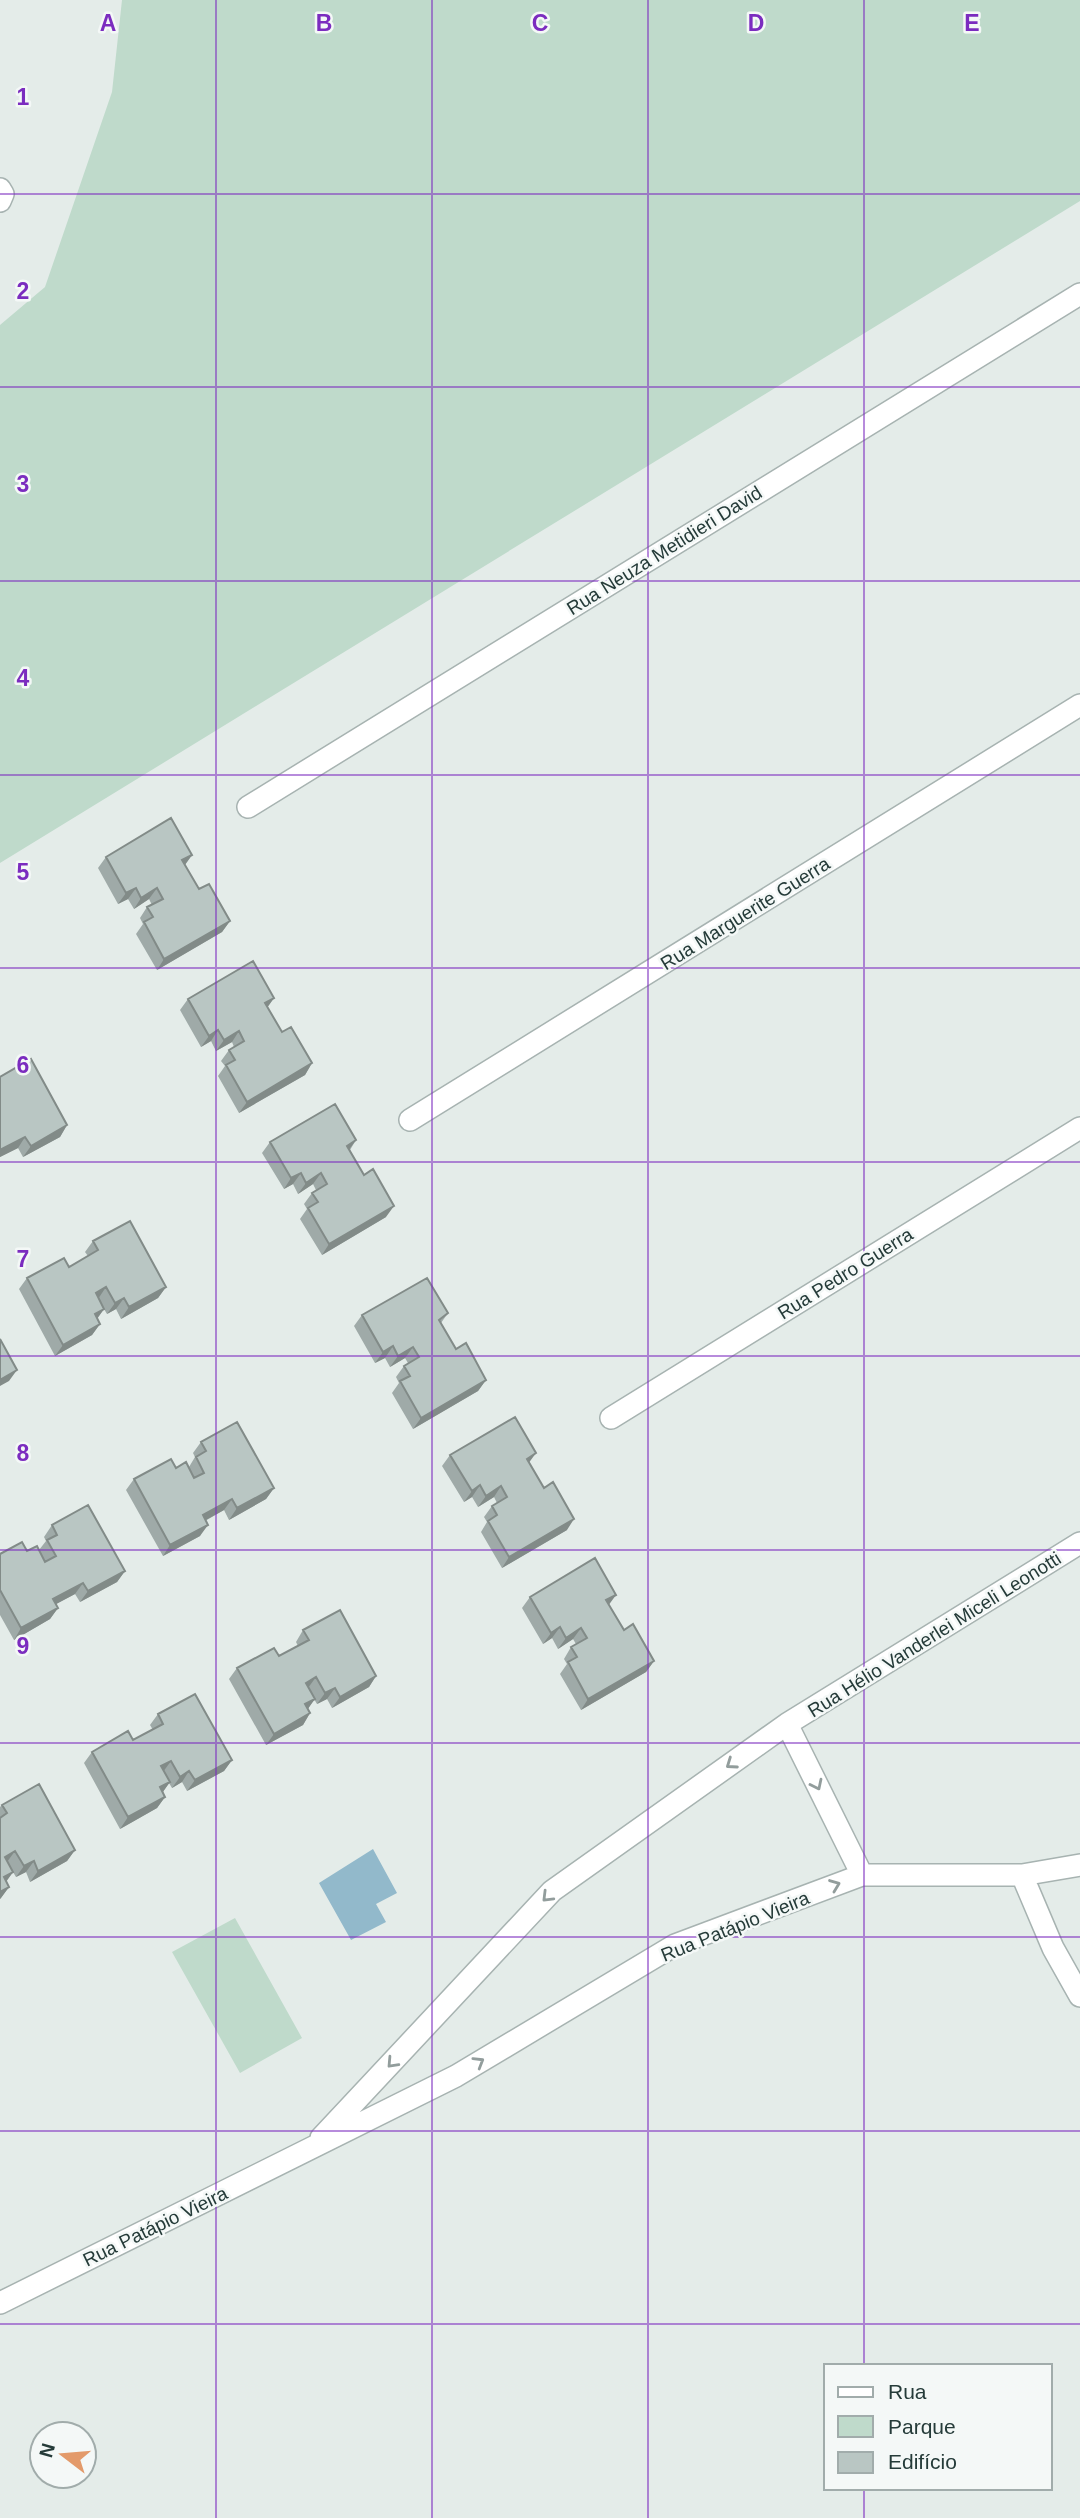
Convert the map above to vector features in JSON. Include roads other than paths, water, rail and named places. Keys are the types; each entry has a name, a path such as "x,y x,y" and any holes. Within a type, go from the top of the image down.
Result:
{"street":[{"name":"Rua Neuza Metidieri David","path":"248,807 1080,294"},
{"name":"Rua Marguerite Guerra","path":"410,1120 1080,705"},
{"name":"Rua Pedro Guerra","path":"611,1418 1080,1128"},
{"name":"Rua Hélio Vanderlei Miceli Leonotti","path":"787,1724 1080,1543"},
{"path":"787,1724 862,1875"},
{"name":"Rua Patápio Vieira","path":"310,2150 552,1891 787,1724"},
{"name":"Rua Patápio Vieira","path":"0,2303 456,2076 675,1945 862,1875 1022,1875 1080,1865"},
{"path":"1022,1875 1053,1948 1080,1996"}],"water":[{"path":"373,1849 397,1893 376,1904 386,1922 351,1940 319,1883"}]}
